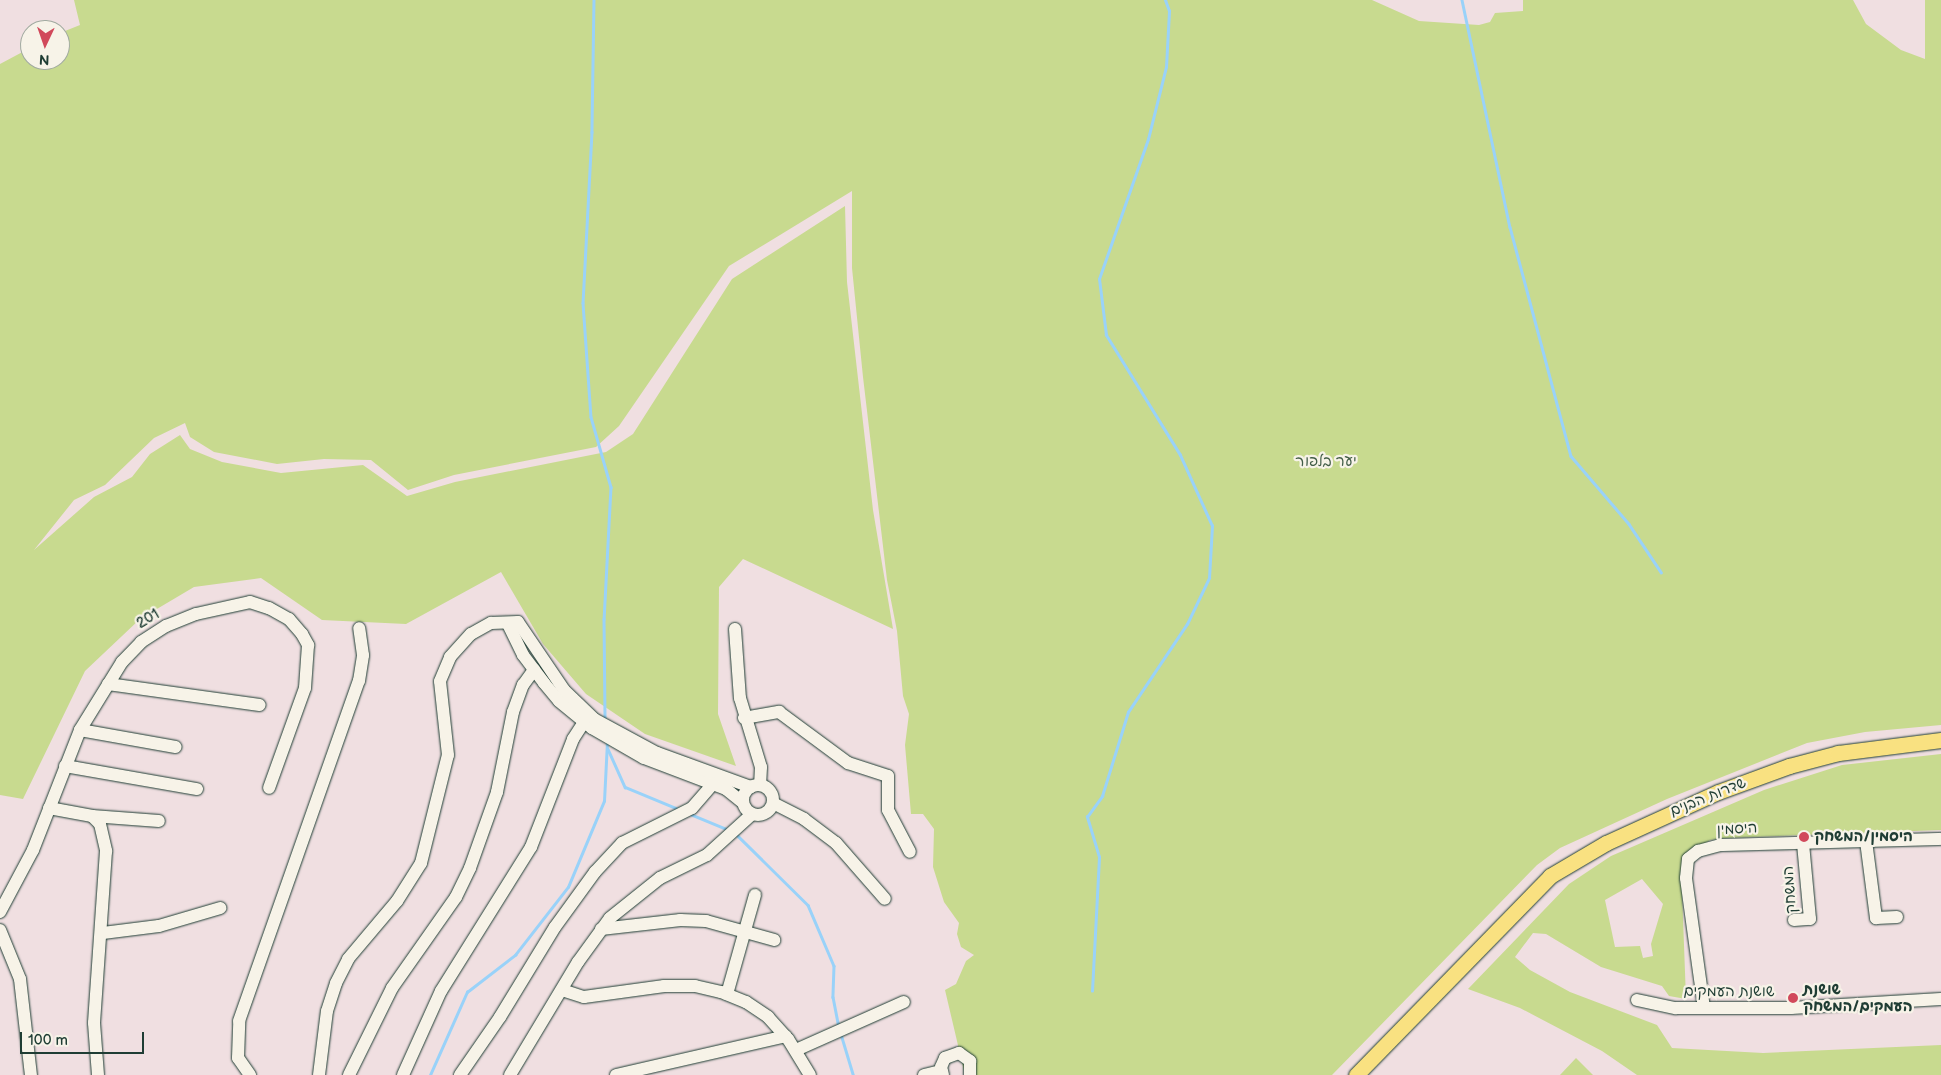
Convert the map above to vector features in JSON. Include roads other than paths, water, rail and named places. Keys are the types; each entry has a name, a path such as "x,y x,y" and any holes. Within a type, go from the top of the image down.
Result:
{"main road":[{"name":"שדרות הבנים","path":"1356,1075 1550,876 1606,843 1718,792 1789,766 1838,753 1941,740"}],"street":[{"name":"201","path":"0,912 34,850 80,730 122,662 141,642 196,614 250,602 269,608 289,619 308,645 309,663 305,688 269,788"},
{"path":"319,1075 327,1011 336,983 348,959 396,901 421,863 448,755 447,728 440,692 444,668 459,644 471,634 491,623 513,623"},
{"path":"513,623 534,670 559,701 590,723 628,744 736,795 752,814"},
{"path":"513,623 590,723"},
{"path":"250,1075 238,1058 239,1021 359,681 363,655 359,628"},
{"path":"735,629 744,718 761,767 756,786 744,795 743,803"},
{"path":"349,1075 392,988 456,896 470,868 496,792 513,712 523,685 534,670"},
{"path":"108,684 260,705"},
{"path":"744,718 779,712 848,763 888,776 888,810 910,852"},
{"path":"403,1075 441,991 531,847 573,739 590,723"},
{"path":"80,730 175,747"},
{"path":"510,1075 601,929 636,894 660,878 706,855 752,814 765,814 773,803 772,793 756,786 628,744"},
{"path":"65,766 197,789"},
{"path":"460,1075 500,1017 550,934 595,872 622,843 692,808 713,784"},
{"path":"773,803 804,819 836,844 885,899"},
{"path":"49,808 92,816 158,821"},
{"path":"92,816 100,824 106,850 103,933 94,1023 98,1075"},
{"name":"היסמין","path":"1704,1008 1686,878 1688,859 1698,851 1720,845 1941,839"},
{"path":"1866,841 1876,918 1897,917"},
{"name":"המשחק","path":"1794,920 1810,919 1803,843"},
{"path":"727,994 755,896"},
{"path":"103,933 159,926 220,908"},
{"path":"601,929 680,920 706,921 774,940"},
{"path":"0,930 20,980 31,1075"},
{"path":"562,990 596,997 642,988 684,985 727,994 746,1002 768,1017 786,1036 810,1075"},
{"name":"שושנת העמקים","path":"1637,1000 1676,1008 1791,1008 1941,999"},
{"path":"796,1050 904,1002"},
{"path":"616,1075 786,1036"},
{"path":"924,1075 942,1073 945,1058 959,1053 970,1061 970,1075"}],"waterway":[{"path":"594,0 592,132 583,303 591,417 611,487 604,619 605,721"},
{"path":"1092,991 1099,857 1087,817 1102,796 1128,712 1187,624 1209,578 1212,526 1180,455 1106,335 1099,279 1148,139 1166,67 1169,11 1165,0"},
{"path":"1462,0 1510,227 1571,456 1629,524 1661,572"},
{"path":"430,1075 467,992 515,955 568,887 604,801 607,741"},
{"path":"608,749 625,787 678,809"},
{"path":"690,814 729,830"},
{"path":"736,834 808,905 834,966 833,997 839,1027"},
{"path":"841,1034 853,1074"}],"place":[{"name":"היסמין/המשחק","path":"1804,837"},
{"name":"שושנת העמקים/המשחק","path":"1793,998"}],"park label":[{"name":"יער בלפור","path":"1326,462"}]}
